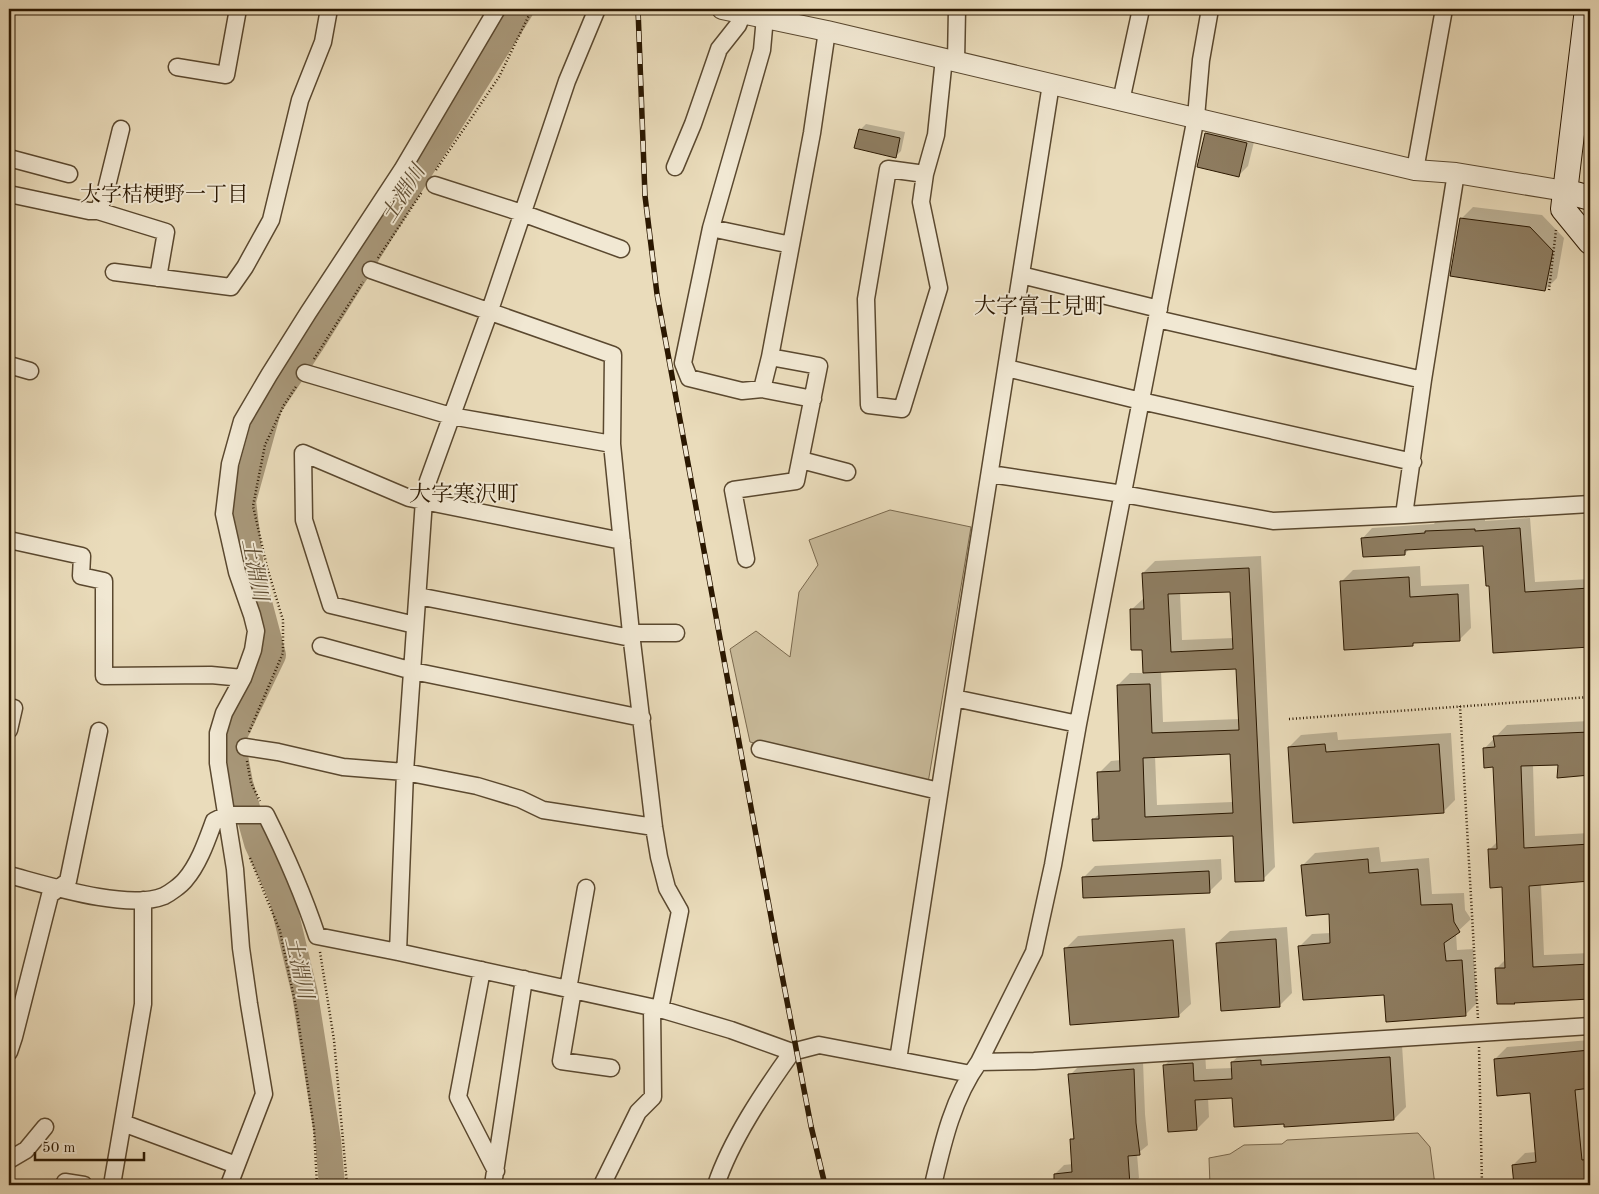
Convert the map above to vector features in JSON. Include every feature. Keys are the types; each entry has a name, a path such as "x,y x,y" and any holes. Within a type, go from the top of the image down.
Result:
{"main road":[{"path":"1587,9 1563,209 1590,242"},
{"path":"1565,191 1590,190"},
{"path":"1565,191 1590,198"}],"street":[{"path":"177,67 226,75 238,9"},
{"path":"114,272 231,287 246,267 270,220 300,100 323,42 329,9"},
{"path":"229,1185 264,1094 241,948 232,815 218,763 218,733 224,713 243,678 253,650 256,631 237,572 224,514 230,464 242,421 308,313 402,170 498,9"},
{"path":"398,952 405,772 424,500 428,481 489,313 567,81 597,9"},
{"path":"925,174 888,169 866,299 869,405 902,409 939,288 921,202 925,174 936,135 950,60 957,9"},
{"path":"1122,101 1141,9"},
{"path":"933,1185 951,1116 1034,952 1053,865 1078,724 1196,117 1201,60 1210,9"},
{"path":"1415,170 1444,9"},
{"path":"731,10 778,15 827,31 1415,170 1456,173 1565,191"},
{"path":"675,167 693,124 719,49 738,25 731,10"},
{"path":"778,15 762,50 711,228 683,363 689,378 742,391 762,389 813,399"},
{"path":"762,389 770,357 812,133 827,31"},
{"path":"898,1060 1051,84"},
{"path":"98,211 105,194 121,129"},
{"path":"9,158 69,174"},
{"path":"1404,515 1413,462 1423,380 1456,173"},
{"path":"432,180 621,249"},
{"path":"9,194 98,211 166,232 158,278"},
{"path":"711,228 791,246"},
{"path":"371,270 613,355 612,444 631,635 654,827 658,857 667,888 680,911 656,1009 653,1097 638,1112 602,1185"},
{"path":"1021,275 1158,314 1423,380"},
{"path":"746,559 733,490 796,481 819,366 770,357"},
{"path":"9,365 30,371"},
{"path":"1007,368 1141,401 1413,462"},
{"path":"305,373 451,416 612,444"},
{"path":"415,624 330,605 304,520 303,453 410,498 622,541"},
{"path":"800,460 848,472"},
{"path":"990,474 1123,494 1273,521 1590,504"},
{"path":"9,540 82,556 81,576 104,581 104,676 211,675 243,678"},
{"path":"418,596 631,635 676,633"},
{"path":"322,646 412,671 642,718"},
{"path":"954,698 1078,724"},
{"path":"9,730 14,708"},
{"path":"9,1052 50,894 68,881 99,731"},
{"path":"245,747 278,752 343,767 405,772 477,786 520,799 543,810 654,827"},
{"path":"760,749 940,791"},
{"path":"9,875 104,898 143,900 164,896 185,880 204,850 214,821 232,815 264,815 289,862 318,936 656,1009 731,1030 792,1052 819,1045 898,1060 975,1068 1034,1061 1590,1026"},
{"path":"586,888 561,1061 611,1068"},
{"path":"112,1185 143,1004 143,900"},
{"path":"482,970 458,1098 495,1178"},
{"path":"495,1178 524,979"},
{"path":"716,1185 723,1166 766,1088 792,1052"},
{"path":"122,1123 236,1165"},
{"path":"9,1160 26,1150 45,1127"},
{"path":"64,1185 65,1182 84,1185"}],"path":[{"path":"264,815 251,783 245,747 251,727 283,653 283,620 267,567 253,506 266,445 284,405 499,77 532,9"},
{"path":"1549,290 1557,227"},
{"path":"1289,718 1590,697"},
{"path":"1460,706 1479,1032 1482,1185"},
{"path":"247,852 280,931 297,1012 312,1119 317,1185"},
{"path":"318,936 334,1040 347,1185"}],"shaded area":[{"path":"890,510 971,527 928,783 750,742 730,649 756,631 790,657 799,592 818,565 809,540"},
{"path":"1418,1133 1430,1147 1435,1185 1210,1185 1209,1158 1230,1154 1244,1145 1282,1144 1287,1140"}],"building":[{"path":"859,129 900,138 896,158 854,148"},
{"path":"1205,133 1247,143 1239,177 1197,167"},
{"path":"1460,218 1530,227 1553,251 1545,291 1450,276"},
{"path":"1520,528 1525,592 1590,588 1590,647 1493,653 1489,586 1486,586 1483,546 1405,550 1405,555 1363,557 1361,538 1425,533 1425,531 1475,529 1475,531"},
{"path":"1249,568 1264,881 1235,882 1233,836 1093,841 1092,819 1099,819 1097,772 1120,771 1117,685 1150,684 1152,733 1239,730 1236,669 1143,673 1142,650 1131,650 1130,609 1144,609 1142,573","holes":["1230,592 1233,649 1171,652 1168,594","1230,754 1233,813 1145,817 1143,758"]},
{"path":"1409,577 1410,597 1458,594 1460,641 1413,643 1413,646 1344,650 1340,581"},
{"path":"1590,732 1590,775 1557,778 1558,765 1521,766 1524,848 1590,844 1590,881 1529,886 1533,967 1590,964 1590,999 1497,1004 1495,968 1505,968 1502,887 1490,888 1488,849 1497,849 1493,767 1484,768 1483,748 1495,747 1493,736"},
{"path":"1325,744 1326,752 1439,744 1444,813 1293,823 1288,747"},
{"path":"1368,859 1369,873 1418,869 1421,905 1452,904 1454,922 1460,932 1444,943 1446,961 1462,960 1466,1016 1386,1022 1384,995 1303,1000 1298,946 1330,943 1329,914 1306,916 1301,865"},
{"path":"1209,871 1210,893 1083,898 1082,877"},
{"path":"1276,939 1280,1007 1221,1011 1216,943"},
{"path":"1173,940 1179,1017 1070,1025 1064,948"},
{"path":"1590,1050 1590,1088 1575,1090 1582,1160 1590,1159 1590,1185 1514,1185 1512,1165 1536,1162 1530,1093 1497,1096 1494,1059"},
{"path":"1390,1057 1394,1120 1284,1127 1284,1124 1234,1127 1232,1098 1195,1100 1197,1130 1168,1132 1163,1065 1193,1063 1194,1081 1232,1079 1231,1062 1261,1060 1261,1065"},
{"path":"1134,1069 1136,1123 1140,1155 1128,1156 1130,1185 1054,1185 1054,1174 1072,1172 1070,1139 1074,1139 1068,1074"}],"waterway":[{"name":"土淵川","path":"332,1185 328,1140 305,994 282,898 257,843 240,783 232,740 273,655 252,576 243,501 269,407 311,344 521,9"}],"railway":[{"path":"638,9 645,196 657,294 776,944 811,1126 825,1185"}],"district":[{"name":"大字桔梗野一丁目","path":"164,195"},
{"name":"大字富士見町","path":"1040,307"},
{"name":"大字寒沢町","path":"464,495"}]}
